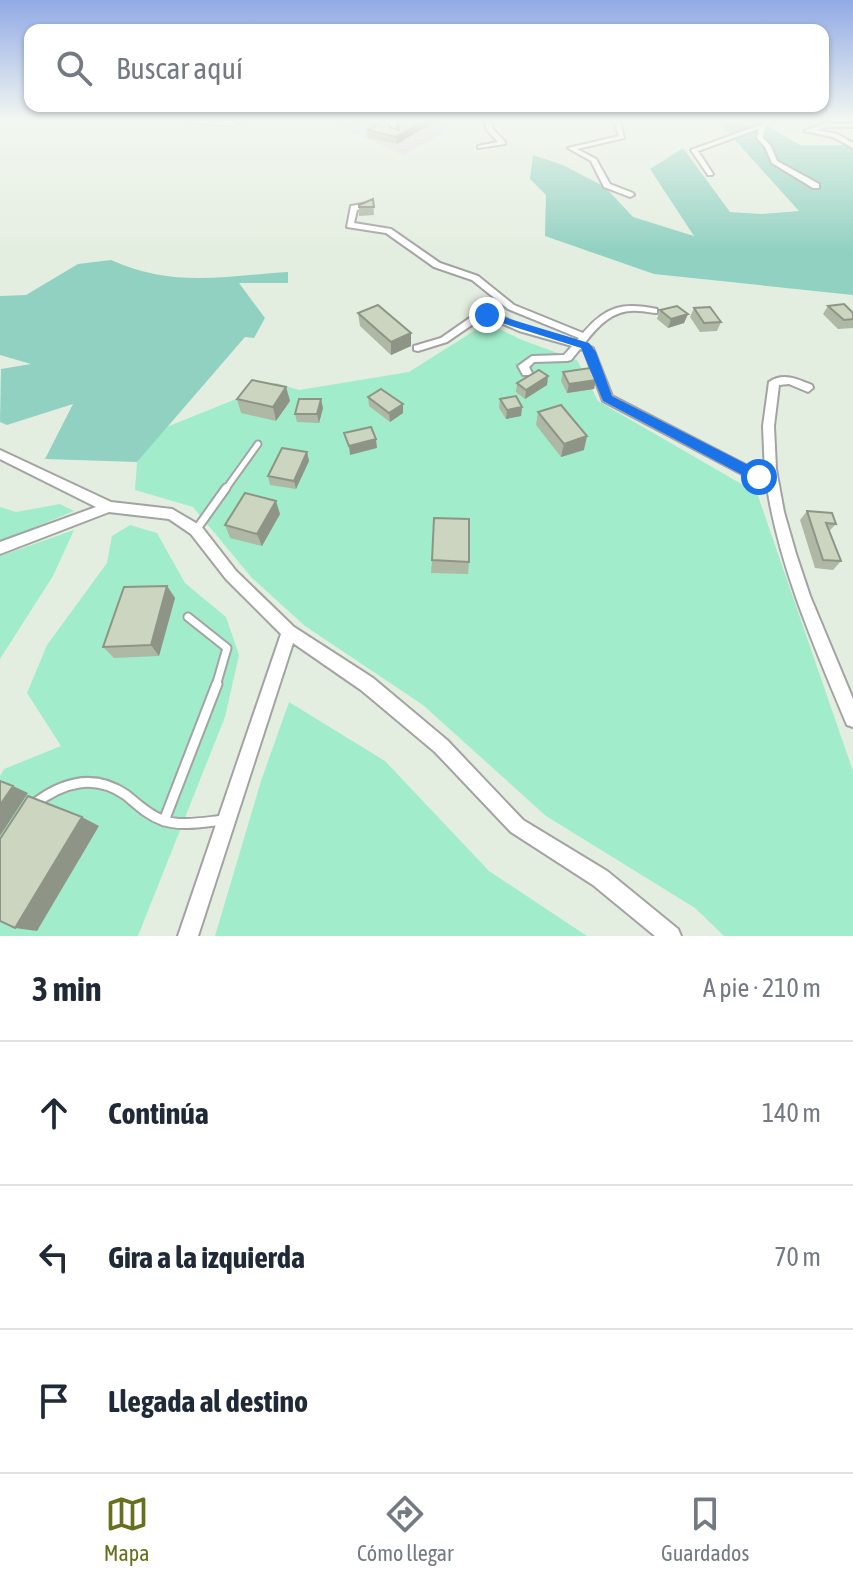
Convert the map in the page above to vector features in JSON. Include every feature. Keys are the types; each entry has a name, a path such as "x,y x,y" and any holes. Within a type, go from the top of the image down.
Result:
{"street":[{"path":"596,164 607,185 630,195"},
{"path":"703,164 710,174"},
{"path":"777,164 816,186"},
{"path":"368,205 354,208 351,226 388,231 437,265 480,281 511,307 581,339 591,352 607,398 770,483"},
{"path":"527,373 523,366 526,362 567,358 602,316 612,311 637,307 654,311"},
{"path":"418,348 444,340 477,317 487,315 522,329 581,339"},
{"path":"808,388 790,380 774,382 769,415 770,483 782,534 853,719"},
{"path":"0,454 109,507 172,514 196,530 231,575 289,632 367,684 441,746 517,826 600,878 671,936"},
{"path":"0,548 109,507"},
{"path":"188,936 289,632"}],"lane":[{"path":"196,530 258,444"},
{"path":"164,821 227,658 227,648 208,627 188,617"},
{"path":"23,815 52,790 84,780 103,782 118,789 164,821 182,824 228,819"}],"green space":[{"path":"493,326 577,360 598,401 757,493 853,771 853,936 724,936 695,908 546,816 423,705 305,626 252,578 193,507 135,490 137,462 164,428 276,383 299,390 409,372 477,329"},
{"path":"60,504 74,511 0,542 0,507 16,512"},
{"path":"130,525 157,533 185,583 226,617 239,655 225,717 138,936 0,936 0,776 4,769 61,746 27,693 47,645 107,563 112,536"},
{"path":"74,530 53,576 0,659 0,556"},
{"path":"289,702 385,761 489,871 587,936 215,936 261,781"}],"shaded area":[{"path":"532,164 563,165 605,187 633,217 694,236 650,169 658,164 695,164 730,212 761,214 799,211 756,164 853,164 853,295 654,274 545,236 546,195 530,179"},
{"path":"111,260 134,269 177,277 288,272 288,283 239,283 265,318 254,338 245,337 137,462 45,459 73,404 7,425 0,422 1,369 31,364 0,355 0,296 26,295 78,264"}],"building":[{"path":"373,199 374,207 359,207 359,205"},
{"path":"844,304 853,313 853,319 844,320 828,306"},
{"path":"378,305 411,333 391,342 358,313"},
{"path":"677,306 688,314 671,319 660,310"},
{"path":"710,307 721,322 704,323 694,308"},
{"path":"590,368 596,380 569,384 563,372"},
{"path":"539,370 548,376 526,390 517,383"},
{"path":"252,380 286,387 273,407 237,399"},
{"path":"381,389 403,404 389,413 368,397"},
{"path":"516,396 522,407 507,410 500,399"},
{"path":"299,399 321,399 317,414 295,414"},
{"path":"561,405 587,436 564,444 538,412"},
{"path":"371,427 376,439 349,446 344,433"},
{"path":"282,448 307,452 294,481 268,476"},
{"path":"245,493 276,501 257,534 225,525"},
{"path":"807,511 832,513 836,524 826,523 841,561 823,560"},
{"path":"434,518 469,519 469,562 432,560"},
{"path":"167,586 151,645 103,647 124,587"},
{"path":"0,781 13,786 0,805"},
{"path":"28,796 82,817 15,928 0,921 0,839"}],"route":[{"path":"487,315 522,329 585,345 591,352 600,386 607,398 759,477"}]}
